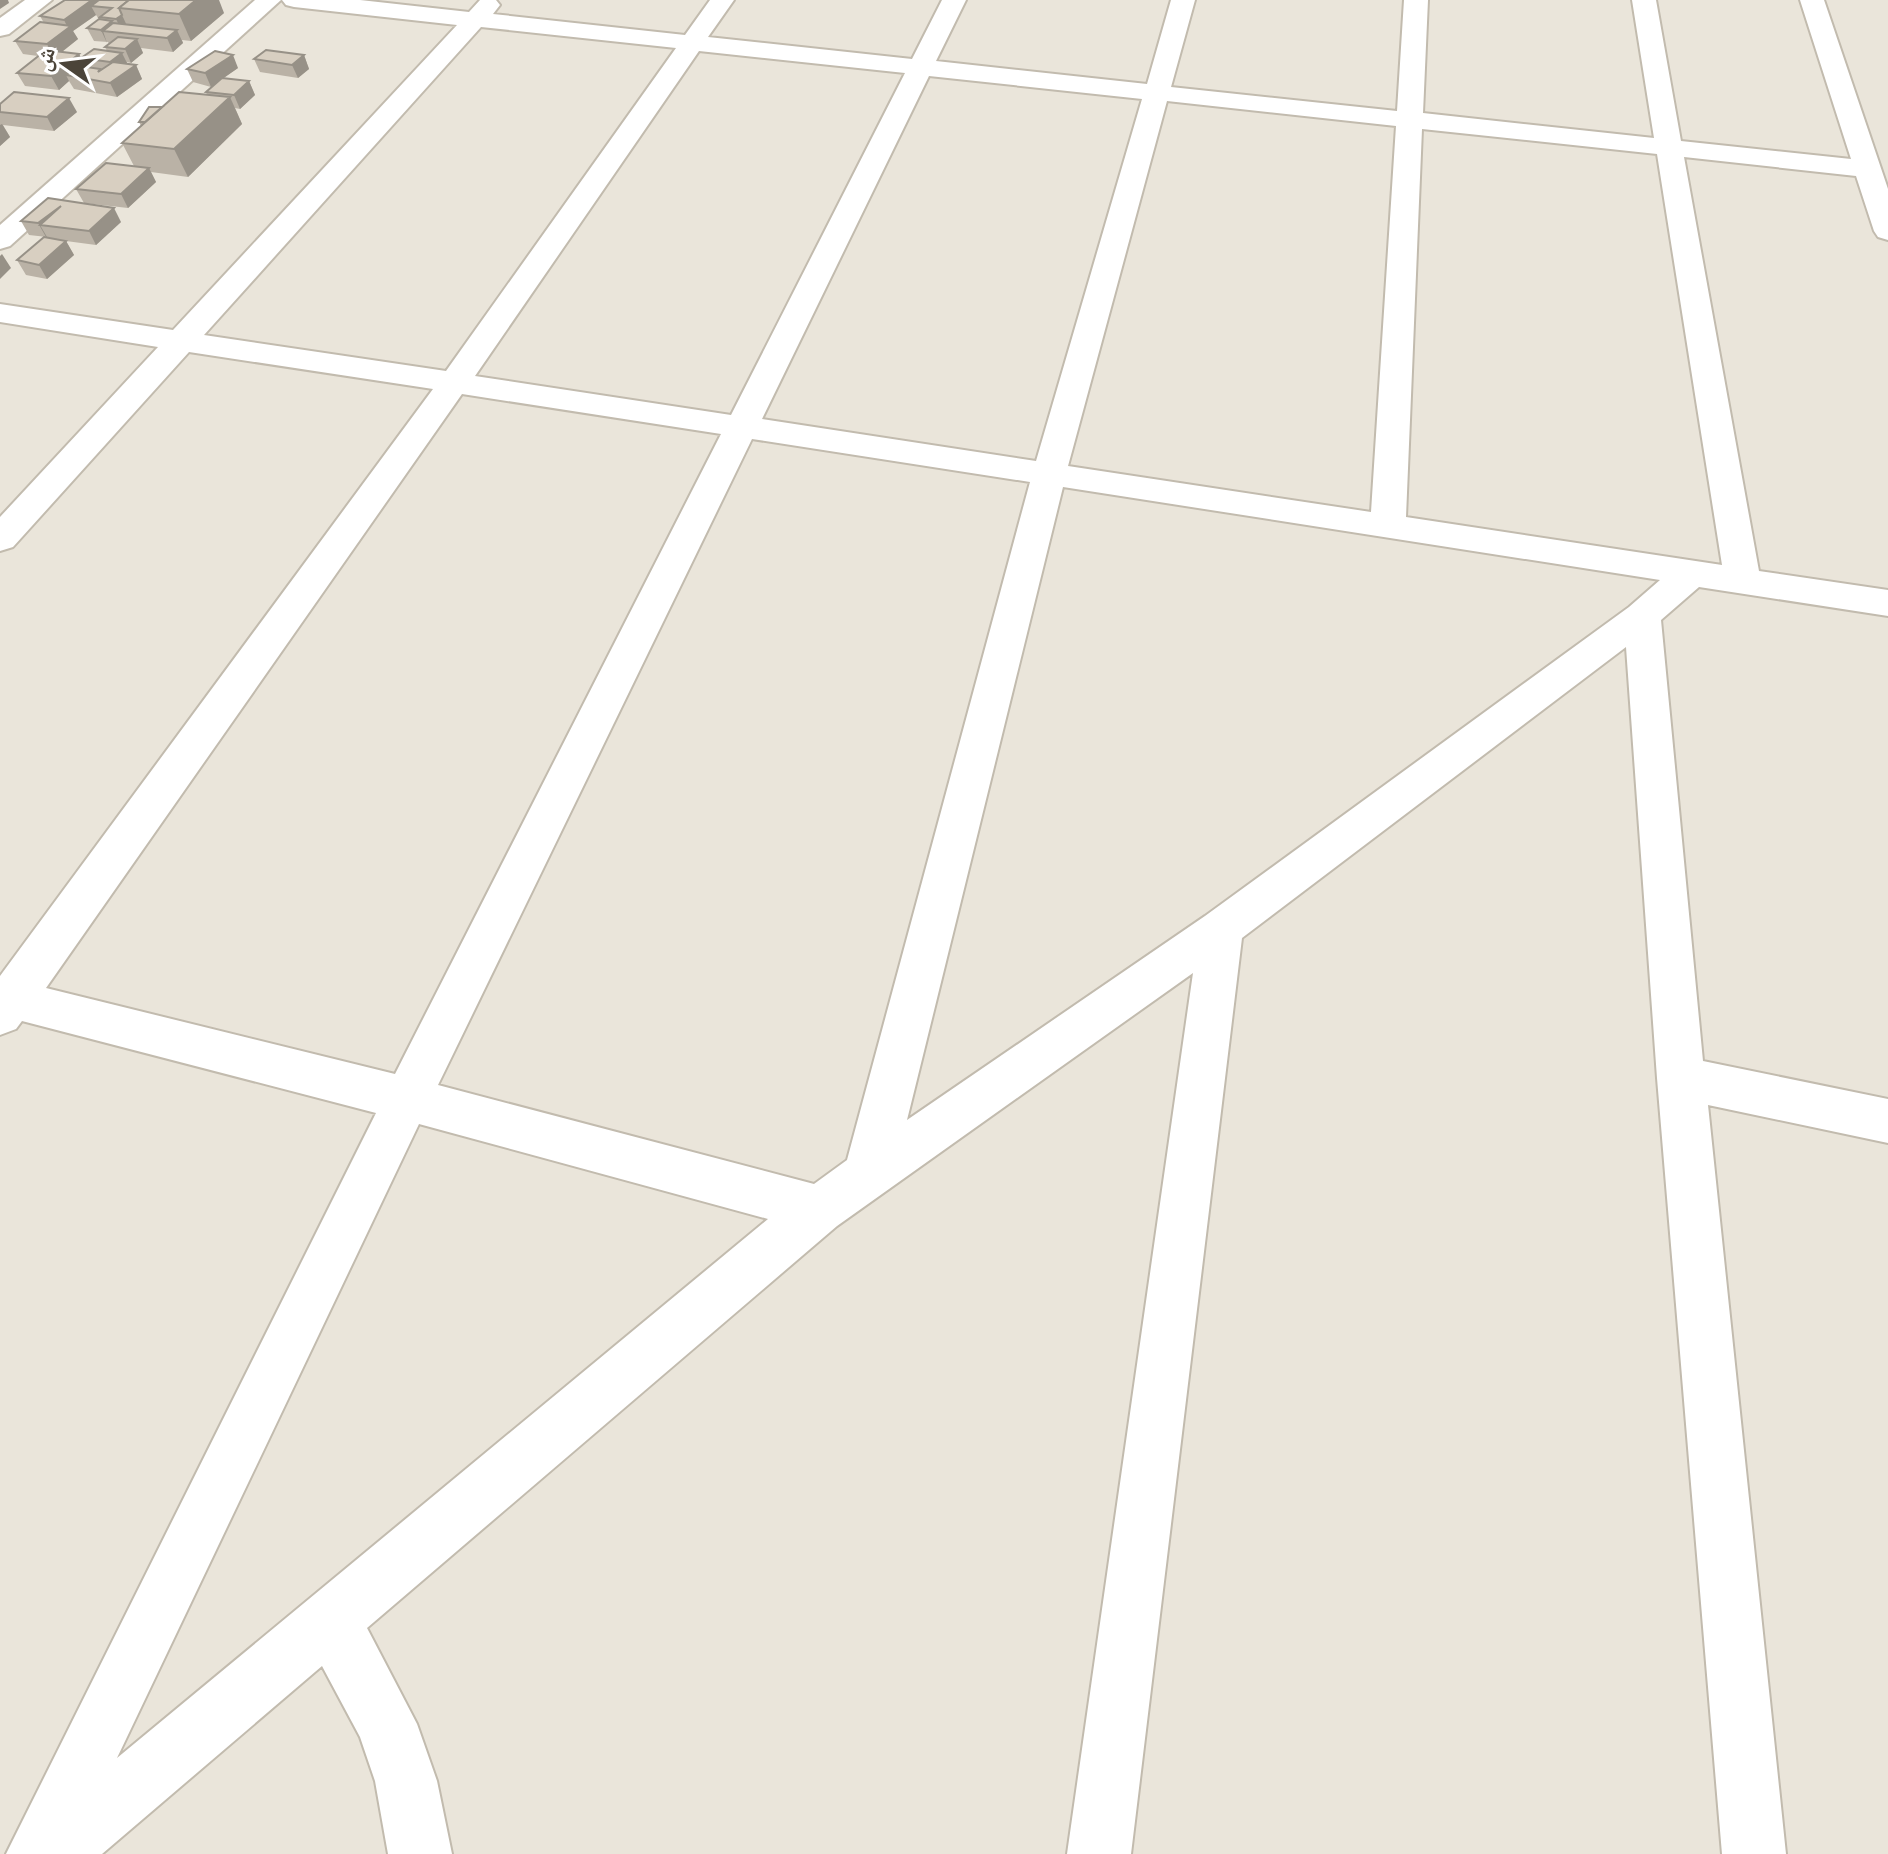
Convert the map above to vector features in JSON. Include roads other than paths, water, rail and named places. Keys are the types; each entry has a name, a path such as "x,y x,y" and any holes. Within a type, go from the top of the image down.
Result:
{"street":[{"path":"0,29 40,0"},
{"path":"0,240 269,0"},
{"path":"294,0 484,10 691,43 1868,169"},
{"path":"722,0 454,383 4,1003 407,1099 819,1209"},
{"path":"38,1854 407,1099 954,0"},
{"path":"868,1176 1049,474 1183,0"},
{"path":"1388,527 1416,0"},
{"path":"1644,0 1743,580"},
{"path":"1812,0 1862,114 1868,169 1888,231"},
{"path":"0,539 484,10"},
{"path":"0,313 1888,603"},
{"path":"52,1854 819,1209 1221,929 1642,616 1691,574"},
{"path":"1642,616 1681,1078 1754,1854"},
{"path":"1099,1854 1221,929"},
{"path":"1681,1078 1888,1121"},
{"path":"330,1620 386,1724 406,1781 420,1854"}]}
